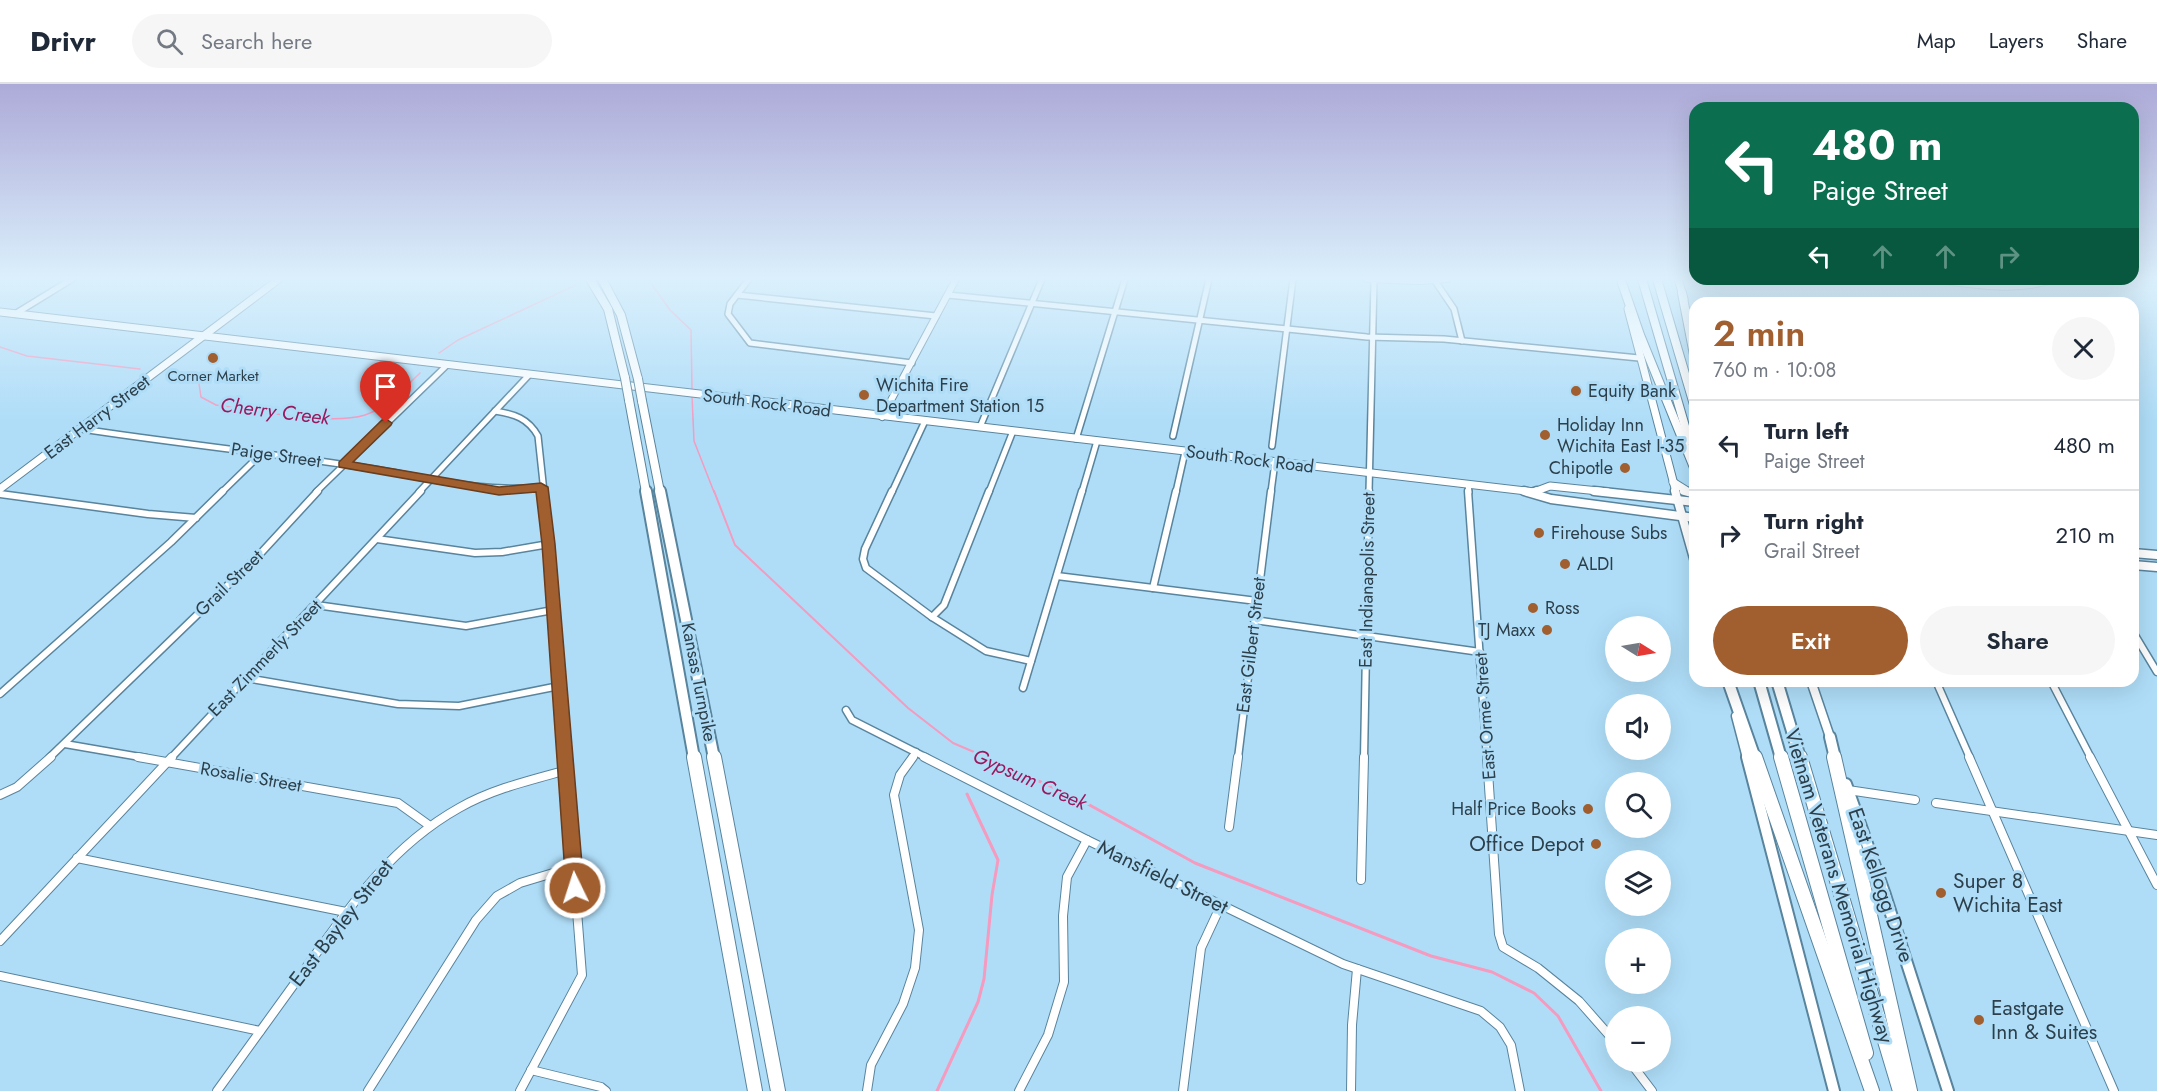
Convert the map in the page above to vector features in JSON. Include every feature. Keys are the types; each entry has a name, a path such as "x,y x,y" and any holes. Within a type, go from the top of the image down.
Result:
{"highway":[{"name":"Kansas Turnpike","path":"612,326 625,378 755,1091"},
{"name":"Kansas Turnpike","path":"625,326 638,379 778,1091"},
{"path":"1637,326 1689,455"},
{"path":"1656,326 1689,440"},
{"path":"1671,326 1689,388"},
{"path":"1730,687 1874,1091"},
{"name":"Vietnam Veterans Memorial Highway","path":"1761,687 1874,1091"},
{"name":"Vietnam Veterans Memorial Highway","path":"1779,687 1900,1091"},
{"path":"1830,737 1910,1091"}],"main road":[{"name":"South Rock Road","path":"119,326 1534,492 1551,499 1689,517"},
{"name":"East Harry Street","path":"0,489 218,326"},
{"path":"1632,326 1689,540"},
{"path":"1673,482 1689,494"},
{"name":"South Rock Road","path":"1534,492 1550,486 1677,499 1689,498"},
{"path":"2139,554 2157,555"},
{"path":"2139,566 2157,567"},
{"path":"1729,687 1750,776 1834,1091"},
{"name":"East Kellogg Drive","path":"1813,687 1884,892 1948,1091"}],"street":[{"path":"736,326 748,342 757,345 912,363"},
{"path":"882,417 931,326"},
{"path":"980,427 1022,326"},
{"path":"1076,439 1111,326"},
{"path":"1173,436 1197,326"},
{"path":"1266,326 1372,337 1462,341 1639,358"},
{"name":"East Indianapolis Street","path":"1360,880 1372,326"},
{"path":"1458,326 1462,341"},
{"path":"1272,446 1285,328"},
{"name":"Grail Street","path":"2,795 17,787 65,744 260,554 343,465 447,365"},
{"name":"East Zimmerly Street","path":"0,941 529,375"},
{"path":"495,411 514,414 527,420 538,436 541,487 549,544 582,975 520,1091"},
{"path":"925,421 865,549 863,559 866,568 932,617 986,651 1031,661"},
{"name":"Paige Street","path":"81,429 343,465 499,491 541,487"},
{"path":"932,617 944,605 1013,431"},
{"path":"1023,688 1097,441"},
{"path":"1154,588 1185,452"},
{"path":"0,694 196,518 262,453"},
{"name":"East Gilbert Street","path":"1229,827 1275,462"},
{"name":"East Orme Street","path":"1468,484 1499,934 1503,947 1538,968 1579,1001 1605,1031"},
{"path":"0,494 148,514 196,518"},
{"path":"377,539 475,553 502,552 549,544"},
{"path":"1057,576 1257,601"},
{"path":"316,604 466,626 553,610"},
{"path":"1254,620 1480,652"},
{"path":"2139,642 2157,672"},
{"path":"246,678 398,704 459,706 559,686"},
{"path":"1939,687 2114,1091"},
{"path":"2054,687 2157,885"},
{"name":"Mansfield Street","path":"846,710 852,720 1087,840 1221,905 1357,969 1481,1011 1500,1027 1511,1045 1520,1091"},
{"name":"Rosalie Street","path":"65,744 398,803 430,826"},
{"path":"867,1091 871,1065 903,1004 915,968 919,930 894,795 900,775 916,752"},
{"name":"East Bayley Street","path":"217,1091 346,912 386,861 430,826 460,807 502,788 567,770"},
{"path":"1848,789 1915,800"},
{"path":"1936,803 2157,836"},
{"path":"1019,1091 1048,1035 1064,982 1063,916 1067,877 1087,840"},
{"path":"78,858 346,912"},
{"path":"368,1091 476,920 498,896 520,883 573,867"},
{"path":"1183,1091 1201,948 1221,905"},
{"path":"1351,1091 1352,1025 1357,969"},
{"path":"0,976 260,1031"},
{"path":"531,1070 601,1087 606,1091"},
{"path":"1638,1072 1652,1091"}],"waterway":[{"name":"Cherry Creek","path":"439,353 458,340 488,326"},
{"name":"Gypsum Creek","path":"687,326 691,330 692,390"},
{"path":"0,347 27,356 140,369"},
{"name":"Cherry Creek","path":"171,373 198,377 201,397 216,405 292,416 332,419 350,418 373,412 394,397 420,373"},
{"name":"Gypsum Creek","path":"692,396 694,441 714,492"},
{"name":"Gypsum Creek","path":"714,491 735,545 908,708 953,743 988,758"},
{"name":"Gypsum Creek","path":"984,757 1075,797 1195,863 1431,956 1492,972 1534,993 1558,1016 1601,1091"},
{"path":"937,1091 978,1002 984,979 992,895 998,860 967,794"}],"place":[{"name":"Corner Market","path":"213,358"},
{"name":"Equity Bank","path":"1576,391"},
{"name":"Wichita Fire Department Station 15","path":"864,395"},
{"name":"Holiday Inn Wichita East I-35","path":"1545,435"},
{"name":"Chipotle","path":"1625,468"},
{"name":"Firehouse Subs","path":"1539,533"},
{"name":"ALDI","path":"1565,564"},
{"name":"Ross","path":"1533,608"},
{"name":"TJ Maxx","path":"1547,630"},
{"name":"Half Price Books","path":"1588,809"},
{"name":"Office Depot","path":"1596,844"},
{"name":"Super 8 Wichita East","path":"1941,893"},
{"name":"Eastgate Inn & Suites","path":"1979,1020"}],"route":[{"path":"386,423 343,465 499,491 541,487 549,544 575,888"}]}
